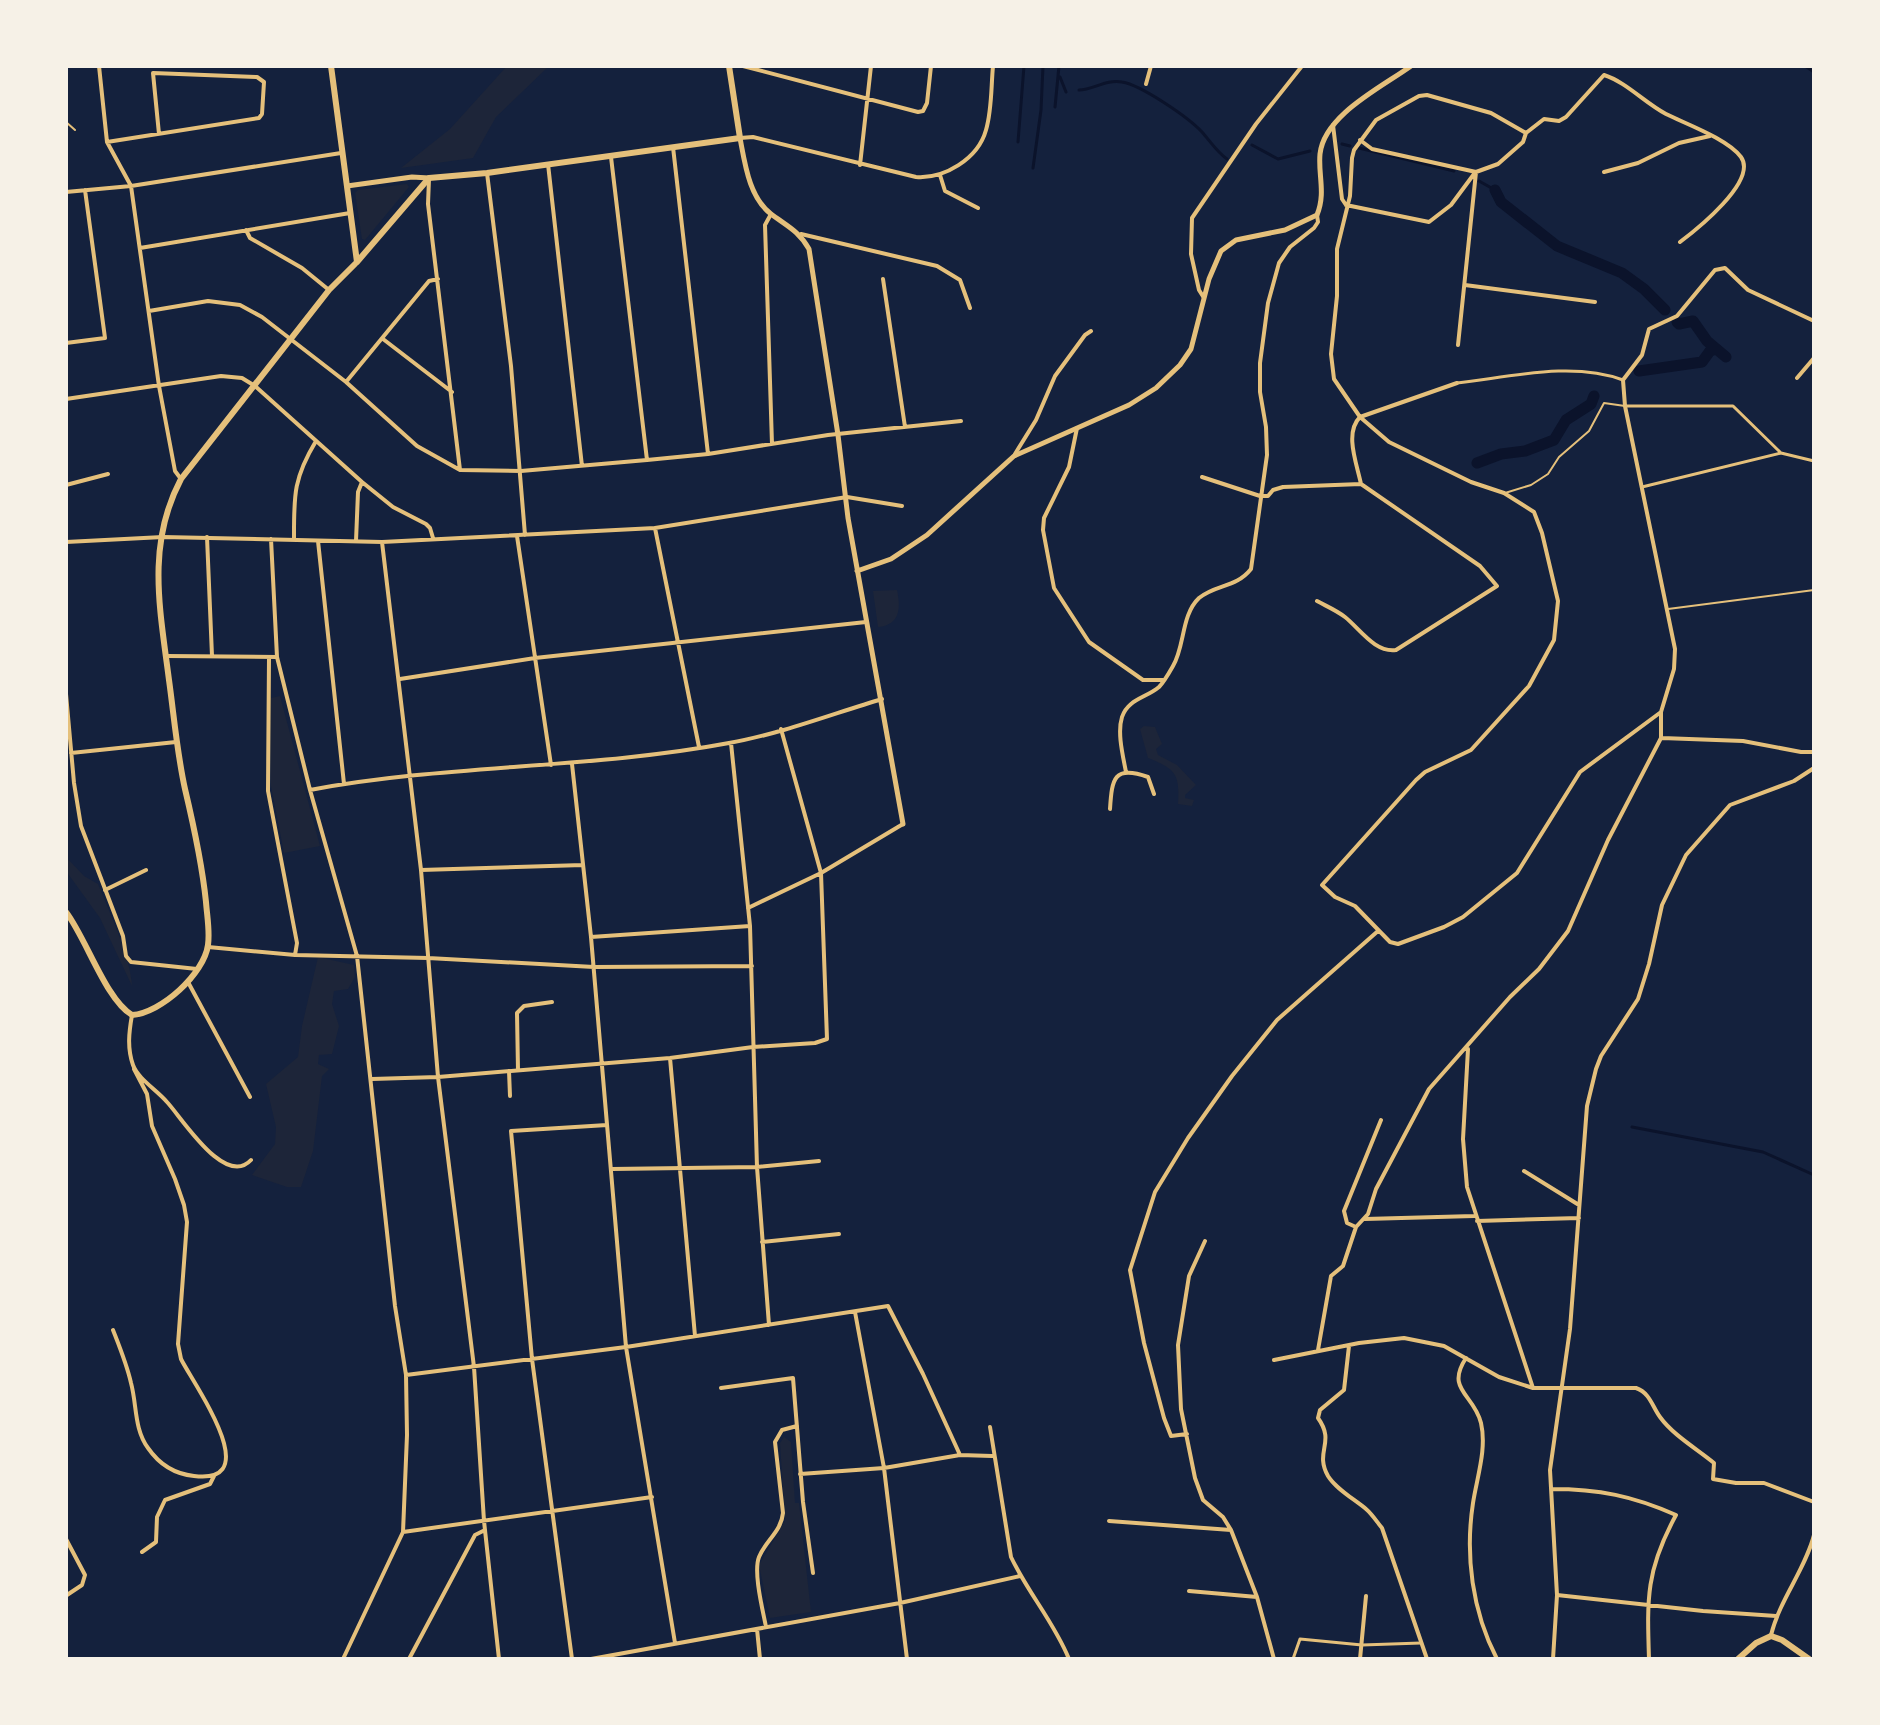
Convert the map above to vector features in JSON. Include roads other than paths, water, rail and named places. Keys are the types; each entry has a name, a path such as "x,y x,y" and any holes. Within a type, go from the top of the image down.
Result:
{"main road":[{"path":"331,66 357,262"},
{"path":"66,912 120,1005 132,1015 154,1008 188,982 199,969 208,947 208,928 199,842 177,742 158,610 157,576 163,537 169,506 181,479 329,290 429,178 487,173 740,138 729,66"},
{"path":"1738,1659 1756,1643 1771,1636 1809,1659"}],"street":[{"path":"99,66 107,142 131,186 159,386 175,471 181,479"},
{"path":"743,66 923,111 927,103 931,66"},
{"path":"860,165 871,66"},
{"path":"970,308 960,280 937,266 801,234 771,214 762,206 752,185 740,138 753,137 916,177 940,175 964,161 983,138 993,66"},
{"path":"1146,84 1151,66"},
{"path":"1204,298 1199,290 1191,254 1192,218 1256,124 1302,66"},
{"path":"1126,772 1120,721 1126,709 1159,687 1164,680 1179,653 1186,620 1197,600 1208,592 1243,579 1251,569 1256,553 1267,455 1260,363 1268,303 1279,263 1290,247 1314,228 1323,196 1321,144 1332,124 1356,103 1411,66"},
{"path":"107,142 159,134 259,118 262,114 263,80 257,77 153,73 159,134"},
{"path":"1360,140 1372,149 1476,172 1498,164 1523,142 1526,133 1544,119 1559,121 1566,117 1604,75 1650,105 1727,145 1742,158 1744,165 1726,201 1702,226 1680,242"},
{"path":"1526,133 1491,113 1427,95 1419,96 1376,120 1360,140 1352,158 1350,196 1337,249 1337,296 1331,354 1334,379 1360,417 1389,442 1471,482 1503,493 1534,512 1558,601 1554,640 1529,686 1471,750 1425,772 1416,780 1322,885 1335,897 1355,906 1390,942 1398,944 1463,917 1517,873 1580,772 1661,712"},
{"path":"1332,124 1342,199 1346,205 1429,222 1451,205 1476,172"},
{"path":"1604,172 1638,163 1679,143 1710,136"},
{"path":"673,147 708,454"},
{"path":"66,192 131,186 341,153"},
{"path":"610,155 647,460"},
{"path":"548,164 582,466"},
{"path":"1458,345 1476,172"},
{"path":"487,173 511,366 525,535"},
{"path":"940,175 945,191 978,208"},
{"path":"346,186 412,177 429,178 428,204 460,470"},
{"path":"66,343 105,338 85,190"},
{"path":"140,248 350,213"},
{"path":"771,214 765,225 772,444"},
{"path":"857,571 880,565 927,535 1014,456 1143,398 1170,377 1191,349 1217,257 1225,246 1242,237 1297,226 1317,215"},
{"path":"246,230 250,238 302,268 329,290"},
{"path":"748,908 821,873 903,824 857,571 809,249 801,234"},
{"path":"1318,1350 1331,1276 1343,1266 1356,1227 1365,1219 1376,1189 1429,1089 1510,997 1539,969 1568,931 1608,840 1661,738 1661,712 1675,659 1625,406 1623,380 1642,355 1649,329 1677,316 1720,268 1725,268 1748,290 1814,321"},
{"path":"346,382 429,281 438,279"},
{"path":"883,279 905,427"},
{"path":"1465,285 1595,302"},
{"path":"149,311 194,302 240,305 262,317 346,382 417,446 460,470 521,471 647,460 961,421"},
{"path":"1014,456 1036,420 1055,376 1091,331"},
{"path":"383,339 452,392"},
{"path":"1797,378 1814,358"},
{"path":"1361,484 1352,439 1353,427 1360,417 1457,383 1567,372 1602,373 1623,380"},
{"path":"66,399 231,376 255,386 362,482 393,507 426,524 433,539"},
{"path":"1625,406 1733,406 1781,453"},
{"path":"1077,428 1069,467 1044,518 1043,530 1054,588 1089,642 1143,680 1164,680"},
{"path":"294,539 297,479 316,441"},
{"path":"1642,487 1781,453 1814,461"},
{"path":"66,485 108,474"},
{"path":"1202,477 1260,496 1268,496 1273,490 1283,487 1361,484 1480,566 1497,586 1396,650 1388,652 1379,648 1342,615 1317,601"},
{"path":"356,541 358,492 362,482"},
{"path":"66,542 207,537 382,542 655,528 847,497 902,506"},
{"path":"655,528 699,747"},
{"path":"517,536 551,765"},
{"path":"207,537 212,656"},
{"path":"271,539 277,657 310,790 357,956 395,1306 406,1375 403,1532 343,1659"},
{"path":"318,541 344,784"},
{"path":"382,542 421,870 438,1077 474,1367 484,1521 499,1659"},
{"path":"400,679 535,658 866,622"},
{"path":"166,656 277,657"},
{"path":"269,658 268,791 297,943 295,955"},
{"path":"66,694 81,826 123,936 126,956 131,962 199,969"},
{"path":"310,790 411,776 572,764 731,743 882,699"},
{"path":"372,1079 438,1077 602,1061 670,1058 753,1047 815,1043 827,1039 821,873 781,729"},
{"path":"1661,738 1743,741 1814,752"},
{"path":"71,753 177,742"},
{"path":"731,743 750,926 757,1167 769,1325"},
{"path":"572,764 594,967 626,1347 675,1643"},
{"path":"1553,1659 1557,1595 1550,1470 1570,1329 1587,1106 1596,1069 1601,1056 1638,999 1662,905 1686,855 1730,805 1794,781 1814,768"},
{"path":"1110,809 1113,779 1126,772 1148,777 1154,794"},
{"path":"421,870 584,865"},
{"path":"105,890 146,870"},
{"path":"591,937 750,926"},
{"path":"1187,1434 1171,1436 1164,1418 1135,1305 1130,1270 1155,1192 1188,1138 1277,1020 1378,931"},
{"path":"208,947 295,955 594,967 752,966"},
{"path":"188,982 250,1097"},
{"path":"518,1070 517,1013 524,1006 552,1002"},
{"path":"132,1015 129,1049 134,1069 147,1094 152,1126 184,1205 187,1222 178,1344 181,1359 228,1449 226,1467 214,1476 210,1484 165,1500 157,1517 156,1542 142,1552"},
{"path":"1468,1047 1463,1162 1476,1219 1533,1388"},
{"path":"670,1058 695,1336"},
{"path":"134,1069 217,1158 238,1167 247,1165 251,1160"},
{"path":"509,1071 510,1096"},
{"path":"1356,1227 1347,1223 1344,1211 1381,1120"},
{"path":"572,1659 532,1359 511,1131 607,1125"},
{"path":"612,1169 757,1167 819,1161"},
{"path":"1524,1171 1579,1205"},
{"path":"1365,1219 1579,1218"},
{"path":"762,1242 839,1234"},
{"path":"1205,1241 1189,1276 1178,1345 1178,1381 1195,1478 1203,1500 1223,1517 1231,1530 1257,1597 1274,1659"},
{"path":"406,1375 626,1347 888,1306 960,1455"},
{"path":"855,1312 884,1468 907,1659"},
{"path":"113,1330 132,1386 141,1437 149,1450 170,1470 195,1477 214,1476"},
{"path":"1274,1360 1318,1350 1404,1338 1444,1346 1499,1377 1533,1388 1636,1388 1643,1390 1660,1418 1714,1463 1713,1479 1764,1483 1814,1502"},
{"path":"1349,1346 1344,1390 1320,1410 1318,1418 1325,1428 1327,1439 1321,1456 1330,1478 1369,1512 1382,1528 1427,1659"},
{"path":"1466,1358 1458,1373 1458,1384 1474,1407 1481,1424 1482,1455 1468,1532 1468,1551 1472,1587 1497,1659"},
{"path":"721,1388 793,1378 800,1474 813,1573"},
{"path":"766,1627 759,1558 782,1524 783,1513 775,1442 782,1430 797,1426"},
{"path":"990,1427 1008,1548 1020,1576 1054,1626 1069,1659"},
{"path":"800,1474 884,1468 960,1455 993,1456"},
{"path":"1551,1489 1610,1492 1641,1500 1676,1515 1654,1560 1647,1605 1649,1659"},
{"path":"403,1532 652,1497"},
{"path":"1109,1521 1231,1530"},
{"path":"409,1659 475,1535 485,1530"},
{"path":"1771,1636 1776,1616 1810,1550 1814,1535"},
{"path":"66,1539 85,1575 82,1585 67,1595"},
{"path":"591,1659 610,1658 675,1643 900,1603 1020,1576"},
{"path":"1189,1591 1257,1597"},
{"path":"1557,1595 1776,1616"},
{"path":"1360,1659 1366,1596"},
{"path":"757,1629 760,1659"},
{"path":"1293,1659 1300,1639 1362,1645 1421,1643"}],"lane":[{"path":"66,122 75,130"},
{"path":"1503,493 1531,485 1548,474 1559,457 1589,431 1604,403 1625,406"},
{"path":"1667,609 1814,590"}],"waterway":[{"path":"1018,142 1024,66"},
{"path":"1033,168 1043,66"},
{"path":"1055,107 1059,66"},
{"path":"1805,66 1814,72"},
{"path":"1060,77 1066,92"},
{"path":"1079,90 1116,81 1141,89 1186,118 1227,159"},
{"path":"1342,144 1350,146"},
{"path":"1252,145 1278,159 1310,151"},
{"path":"1359,148 1454,171"},
{"path":"1479,181 1495,190"},
{"path":"1495,190 1501,202 1557,246 1622,273 1665,310"},
{"path":"1677,322 1693,321 1707,341 1726,357"},
{"path":"1639,371 1702,362 1710,351 1716,349"},
{"path":"1477,463 1554,440 1566,420 1591,404 1594,396"},
{"path":"1632,1127 1763,1152 1814,1175"}]}
